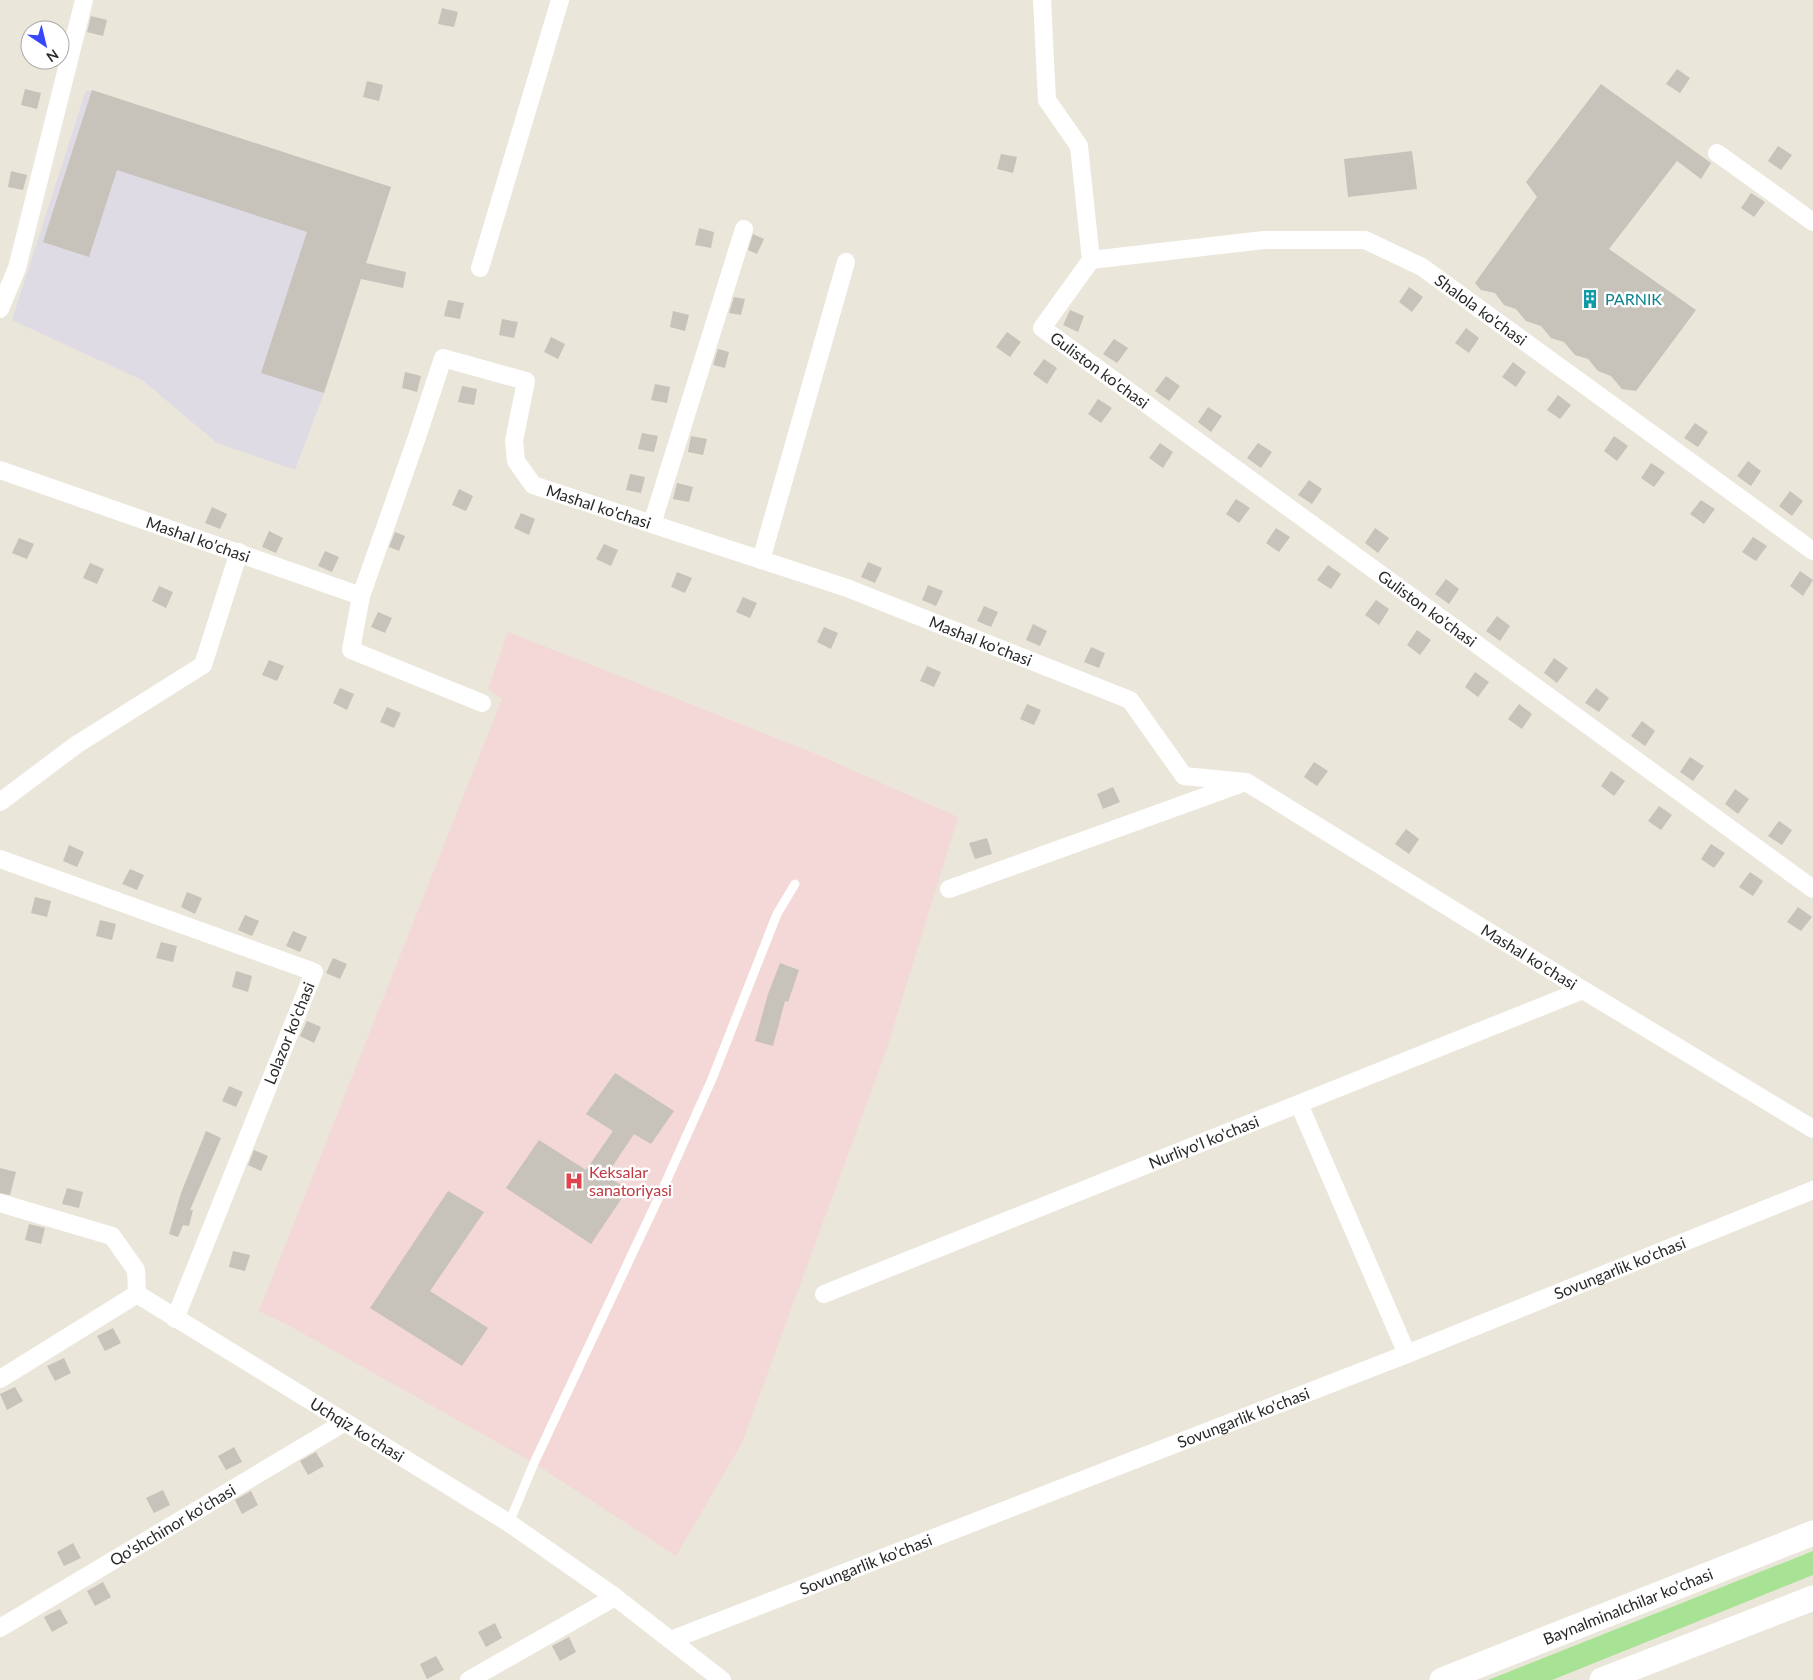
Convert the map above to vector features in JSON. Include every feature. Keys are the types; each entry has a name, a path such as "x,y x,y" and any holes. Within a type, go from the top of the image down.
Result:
{"main road":[{"name":"Baynalminalchilar ko’chasi","path":"1442,1680 1813,1533"},
{"path":"1602,1680 1813,1598"}],"street":[{"path":"0,309 18,268 84,0"},
{"path":"480,268 560,0"},
{"path":"1042,0 1047,100 1079,146 1091,260"},
{"path":"1717,153 1813,222"},
{"path":"652,524 744,229"},
{"name":"Shalola ko'chasi","path":"1091,260 1264,240 1365,240 1422,267 1813,551"},
{"name":"Guliston ko'chasi","path":"1091,260 1042,328 1813,889"},
{"path":"761,560 846,262"},
{"name":"Mashal ko'chasi","path":"0,470 239,552 360,596 443,358 526,381 514,441 516,461 533,484 847,588 1130,700 1184,776 1246,782 1813,1129"},
{"path":"0,802 76,745 203,665 239,552"},
{"path":"360,596 351,650 482,703"},
{"path":"949,889 1246,782"},
{"name":"Lolazor ko'chasi","path":"0,859 314,972 175,1319"},
{"name":"Nurliyo'l ko'chasi","path":"824,1294 1583,990"},
{"path":"1300,1104 1407,1354"},
{"name":"Sovungarlik ko'chasi","path":"671,1640 1407,1354 1813,1190"},
{"path":"0,1203 112,1236 136,1270 137,1294 4,1374"},
{"name":"Uchqiz ko'chasi","path":"137,1294 510,1523 615,1597 722,1680"},
{"name":"Qo'shchinor ko'chasi","path":"0,1628 345,1422"},
{"path":"469,1680 615,1597"}],"lane":[{"path":"510,1523 537,1455 665,1184 712,1079 777,914 795,884"}],"shaded area":[{"path":"86,90 391,187 324,393 295,470 217,443 142,380 12,320"},
{"name":"Keksalar sanatoriyasi","path":"508,632 814,753 958,817 886,1051 742,1443 676,1556 534,1463 286,1324 259,1311 502,699 488,689"}],"green space":[{"path":"1813,1551 1813,1575 1552,1680 1488,1680"}],"building":[{"path":"442,8 458,12 454,27 438,24"},
{"path":"91,16 107,20 103,36 87,32"},
{"path":"1677,69 1690,78 1680,93 1666,84"},
{"path":"367,81 383,85 379,101 363,97"},
{"path":"1601,84 1711,163 1701,179 1677,161 1609,249 1696,310 1636,391 1622,389 1611,376 1598,371 1588,359 1575,355 1564,342 1551,338 1541,326 1526,321 1516,309 1504,305 1495,293 1481,290 1475,283 1537,197 1526,182"},
{"path":"25,89 41,93 37,109 21,105"},
{"path":"92,90 391,187 366,263 406,272 403,288 361,279 324,393 261,373 307,232 117,170 89,257 43,242"},
{"path":"1778,146 1792,155 1781,170 1768,161"},
{"path":"1412,151 1417,189 1348,197 1344,159"},
{"path":"1001,154 1017,157 1013,173 997,169"},
{"path":"11,171 27,175 23,190 8,187"},
{"path":"1751,193 1765,202 1754,217 1741,208"},
{"path":"699,228 714,232 711,248 695,245"},
{"path":"753,234 764,239 757,254 748,250"},
{"path":"1409,287 1423,297 1412,312 1399,302"},
{"path":"734,297 745,299 741,315 729,313"},
{"path":"448,300 464,303 460,319 444,316"},
{"path":"1070,310 1084,316 1078,332 1063,325"},
{"path":"673,311 689,315 685,331 670,327"},
{"path":"502,319 518,322 514,338 499,335"},
{"path":"1466,328 1479,338 1469,353 1455,343"},
{"path":"1007,332 1021,342 1010,357 996,347"},
{"path":"551,337 565,344 558,359 544,352"},
{"path":"1114,339 1128,348 1117,363 1103,354"},
{"path":"718,349 729,352 725,368 713,365"},
{"path":"1044,359 1057,368 1047,384 1033,374"},
{"path":"1513,362 1526,372 1516,387 1502,377"},
{"path":"405,372 421,376 417,392 402,388"},
{"path":"1166,376 1180,386 1169,401 1155,391"},
{"path":"655,384 670,387 667,403 651,400"},
{"path":"462,386 477,389 474,405 458,402"},
{"path":"1558,395 1571,405 1560,419 1547,410"},
{"path":"1098,399 1112,408 1101,423 1088,414"},
{"path":"1208,407 1222,416 1211,432 1198,422"},
{"path":"1695,423 1708,432 1698,447 1684,438"},
{"path":"642,433 658,436 654,452 638,449"},
{"path":"691,436 707,439 703,455 688,452"},
{"path":"1614,436 1628,446 1617,461 1604,451"},
{"path":"1160,443 1173,452 1163,468 1149,458"},
{"path":"1258,443 1272,452 1261,468 1247,458"},
{"path":"1748,461 1761,471 1751,486 1737,476"},
{"path":"1651,463 1665,472 1654,487 1641,478"},
{"path":"630,474 645,477 641,493 626,490"},
{"path":"1309,480 1322,489 1312,504 1298,495"},
{"path":"677,483 693,487 689,502 673,499"},
{"path":"459,489 473,496 466,511 452,505"},
{"path":"1790,491 1803,501 1792,516 1779,506"},
{"path":"1236,499 1250,508 1239,523 1226,514"},
{"path":"1701,500 1715,509 1704,524 1690,514"},
{"path":"212,507 227,514 220,529 205,523"},
{"path":"521,513 535,519 529,535 514,528"},
{"path":"1276,528 1290,537 1279,552 1266,543"},
{"path":"1375,528 1389,538 1378,553 1365,543"},
{"path":"269,531 283,538 276,553 262,547"},
{"path":"395,532 405,536 399,551 389,547"},
{"path":"1753,537 1767,546 1756,561 1742,552"},
{"path":"19,538 34,544 27,559 12,553"},
{"path":"604,544 618,550 611,566 596,559"},
{"path":"325,551 339,557 332,572 318,566"},
{"path":"868,562 882,568 875,583 861,577"},
{"path":"90,563 104,569 97,584 83,578"},
{"path":"1328,565 1341,574 1331,589 1317,580"},
{"path":"1800,571 1813,580 1803,596 1790,586"},
{"path":"677,572 692,578 685,593 671,587"},
{"path":"1446,579 1459,589 1449,604 1435,594"},
{"path":"928,585 943,591 936,606 922,600"},
{"path":"159,586 173,592 166,608 152,601"},
{"path":"743,597 757,603 750,618 736,612"},
{"path":"1376,600 1389,609 1379,625 1365,615"},
{"path":"984,606 998,612 991,627 977,621"},
{"path":"378,612 392,618 385,633 371,627"},
{"path":"1497,616 1510,626 1500,641 1486,631"},
{"path":"1033,624 1047,631 1040,646 1026,640"},
{"path":"824,627 838,633 831,649 817,642"},
{"path":"1417,630 1431,640 1420,655 1407,645"},
{"path":"1091,647 1105,653 1099,668 1084,662"},
{"path":"1554,658 1568,668 1557,683 1544,673"},
{"path":"269,660 284,666 277,681 262,675"},
{"path":"927,666 941,672 934,687 920,681"},
{"path":"1475,672 1489,682 1478,697 1465,687"},
{"path":"340,688 354,694 347,710 333,703"},
{"path":"1596,688 1609,698 1599,712 1585,703"},
{"path":"1027,704 1041,710 1034,725 1020,719"},
{"path":"1519,704 1532,714 1522,729 1508,719"},
{"path":"387,707 401,713 394,728 380,722"},
{"path":"1642,721 1655,731 1645,746 1631,736"},
{"path":"1690,757 1704,766 1693,781 1680,772"},
{"path":"1314,762 1328,771 1317,786 1304,777"},
{"path":"1611,771 1625,781 1614,796 1601,786"},
{"path":"1113,787 1120,802 1103,809 1097,794"},
{"path":"1735,789 1749,799 1738,814 1725,804"},
{"path":"1659,806 1672,815 1661,830 1648,821"},
{"path":"1779,821 1792,830 1782,845 1768,836"},
{"path":"1406,829 1419,839 1409,854 1395,844"},
{"path":"987,838 992,854 975,859 969,843"},
{"path":"1711,844 1725,853 1714,868 1701,859"},
{"path":"69,845 84,852 77,867 63,861"},
{"path":"130,869 144,875 137,890 122,884"},
{"path":"1750,872 1763,881 1753,896 1739,887"},
{"path":"187,892 202,898 195,914 181,907"},
{"path":"35,897 51,901 47,917 31,913"},
{"path":"1798,907 1812,917 1801,931 1787,922"},
{"path":"245,915 259,921 252,936 238,930"},
{"path":"100,920 116,924 112,940 96,936"},
{"path":"293,931 307,937 300,952 286,946"},
{"path":"161,942 177,946 173,962 156,958"},
{"path":"333,958 347,964 340,979 326,973"},
{"path":"780,963 799,970 788,1002 785,1001 773,1046 755,1041 768,994"},
{"path":"236,971 252,976 248,992 232,987"},
{"path":"307,1021 321,1027 314,1043 300,1036"},
{"path":"615,1073 674,1111 651,1144 634,1134 606,1176 628,1189 591,1244 506,1188 539,1140 586,1170 613,1131 586,1114"},
{"path":"229,1086 243,1092 236,1107 222,1101"},
{"path":"206,1131 221,1138 190,1210 193,1210 189,1226 183,1225 178,1237 169,1234 181,1193"},
{"path":"254,1150 268,1156 261,1171 248,1165"},
{"path":"0,1168 16,1172 10,1195 0,1193"},
{"path":"67,1188 83,1192 79,1208 62,1204"},
{"path":"448,1191 484,1212 430,1291 488,1328 462,1366 370,1308"},
{"path":"29,1224 45,1228 41,1244 25,1240"},
{"path":"233,1251 250,1255 245,1271 229,1267"},
{"path":"113,1328 121,1343 105,1351 97,1336"},
{"path":"64,1358 71,1373 55,1381 47,1366"},
{"path":"15,1387 23,1401 7,1410 0,1394"},
{"path":"234,1447 242,1462 226,1470 218,1456"},
{"path":"316,1452 324,1466 308,1475 300,1461"},
{"path":"163,1490 170,1505 154,1513 146,1498"},
{"path":"251,1491 258,1505 242,1514 235,1500"},
{"path":"73,1543 81,1558 64,1566 57,1552"},
{"path":"103,1582 111,1597 95,1606 87,1591"},
{"path":"60,1609 68,1623 52,1632 44,1617"},
{"path":"495,1623 502,1638 486,1647 478,1632"},
{"path":"569,1637 576,1652 560,1661 552,1646"},
{"path":"436,1656 444,1670 427,1679 420,1664"}],"place":[{"name":"PARNIK","path":"1590,299"},
{"name":"Keksalar sanatoriyasi","path":"574,1181"}]}
